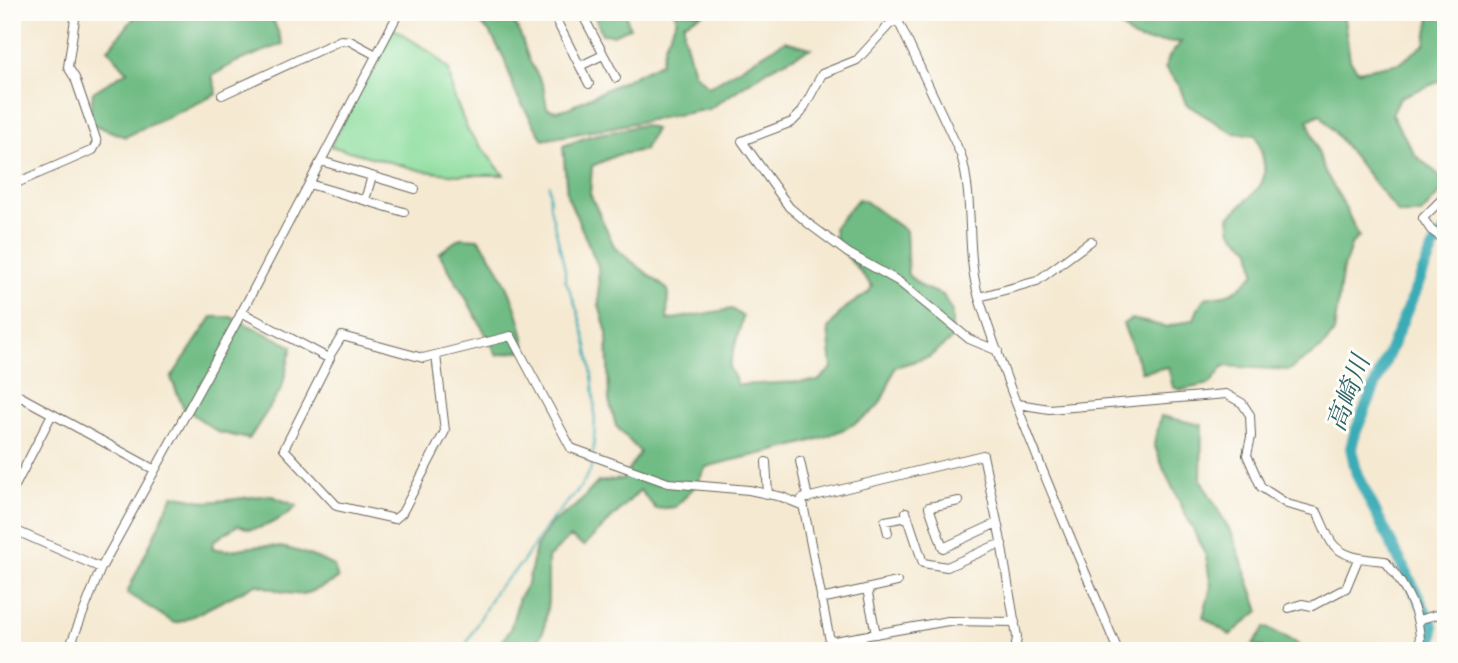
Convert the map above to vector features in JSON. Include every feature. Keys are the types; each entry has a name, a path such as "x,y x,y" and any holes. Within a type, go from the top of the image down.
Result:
{"street":[{"path":"12,186 93,150 96,146 97,142 75,78 68,67 76,12"},
{"path":"68,651 102,568 242,312 399,12"},
{"path":"552,12 589,84"},
{"path":"582,13 615,78"},
{"path":"998,351 969,340 898,281 848,253 809,224 789,207 742,141 792,122 801,113 822,74 858,60 896,16 956,143 964,167 970,206 970,259 979,297 1018,404 1118,651"},
{"path":"222,95 341,40 349,41 376,55"},
{"path":"580,66 603,55"},
{"path":"321,161 415,189"},
{"path":"365,200 372,176"},
{"path":"309,184 404,212"},
{"path":"1446,195 1423,218 1431,230 1446,241"},
{"path":"979,297 1037,281 1091,241"},
{"path":"242,312 328,358"},
{"path":"436,355 445,431 401,513 395,519 337,506 284,449 328,358 342,336 423,358 511,336 571,448 668,483 714,486 806,502 983,455 1015,622 1015,651"},
{"path":"12,392 155,470"},
{"path":"1018,404 1049,409 1226,394 1242,403 1250,415 1251,437 1247,455 1261,487 1287,504 1317,512 1333,544 1358,559 1384,561 1414,606 1418,620 1420,651"},
{"path":"12,492 52,414"},
{"path":"800,461 831,646 876,634 948,621 1015,622"},
{"path":"766,462 768,494"},
{"path":"959,501 929,507 943,548 998,523"},
{"path":"888,533 885,521 907,514 923,562 947,567 1002,544"},
{"path":"12,529 102,568"},
{"path":"1289,608 1302,604 1311,606 1346,588 1358,559"},
{"path":"821,599 897,582"},
{"path":"867,589 876,634"},
{"path":"1418,620 1446,612"}],"green space":[{"path":"139,12 270,12 283,44 236,62 212,76 217,94 125,137 89,123 93,92 127,71 108,49"},
{"path":"470,12 506,12 519,31 529,60 543,85 547,108 556,111 568,108 661,63 665,44 677,19 674,12 705,13 684,23 684,35 694,73 709,87 785,41 811,48 769,69 709,109 543,140 516,94 504,58 491,34"},
{"path":"625,12 630,28 613,35 602,34 594,14"},
{"path":"1112,12 1343,12 1350,60 1358,71 1400,63 1425,44 1431,12 1446,12 1446,79 1400,97 1392,115 1415,155 1446,181 1446,187 1421,214 1399,214 1320,114 1308,120 1324,170 1359,237 1352,243 1342,273 1334,332 1323,347 1289,370 1224,366 1210,384 1180,390 1173,387 1168,367 1142,372 1123,324 1132,319 1167,327 1194,319 1205,298 1233,292 1255,273 1251,249 1231,231 1229,217 1262,182 1264,164 1256,135 1233,133 1186,104 1179,85 1165,68 1169,57 1181,42 1148,41 1133,37 1119,24"},
{"path":"393,28 433,54 449,70 453,94 468,131 504,175 458,175 423,171 330,146"},
{"path":"643,125 655,129 644,150 617,155 592,166 590,194 615,248 668,290 667,320 732,309 743,317 729,367 738,385 818,381 832,368 828,328 844,309 869,292 872,286 836,243 834,227 858,199 865,201 906,231 908,275 924,288 943,295 952,312 952,339 929,357 895,367 878,406 858,422 838,432 794,446 706,467 696,485 676,507 656,509 640,490 584,546 570,537 548,558 548,601 544,630 531,651 494,651 510,630 519,598 528,583 536,547 551,523 577,505 598,482 623,479 640,452 616,426 609,400 607,333 599,305 598,266 567,195 563,146 590,136"},
{"path":"460,238 479,239 496,265 515,305 526,350 497,355 439,253"},
{"path":"212,317 231,317 292,346 282,388 249,439 218,432 183,407 171,378"},
{"path":"1161,416 1202,425 1201,480 1233,536 1259,611 1230,635 1203,617 1211,587 1206,556 1154,444"},
{"path":"173,495 208,502 270,495 297,506 268,525 249,529 238,525 214,541 212,548 226,550 274,546 292,550 334,566 338,579 314,591 298,594 256,584 174,623 127,593"},
{"path":"1265,627 1294,641 1305,651 1271,651 1253,644"}],"waterway":[{"path":"549,185 550,207 565,279 581,321 591,364 595,408 593,454"},
{"name":"高崎川","path":"1431,651 1433,627 1357,475 1351,448 1434,246 1446,231"},
{"path":"460,651 495,591 522,563 546,526 580,488 590,471 593,459"}]}
